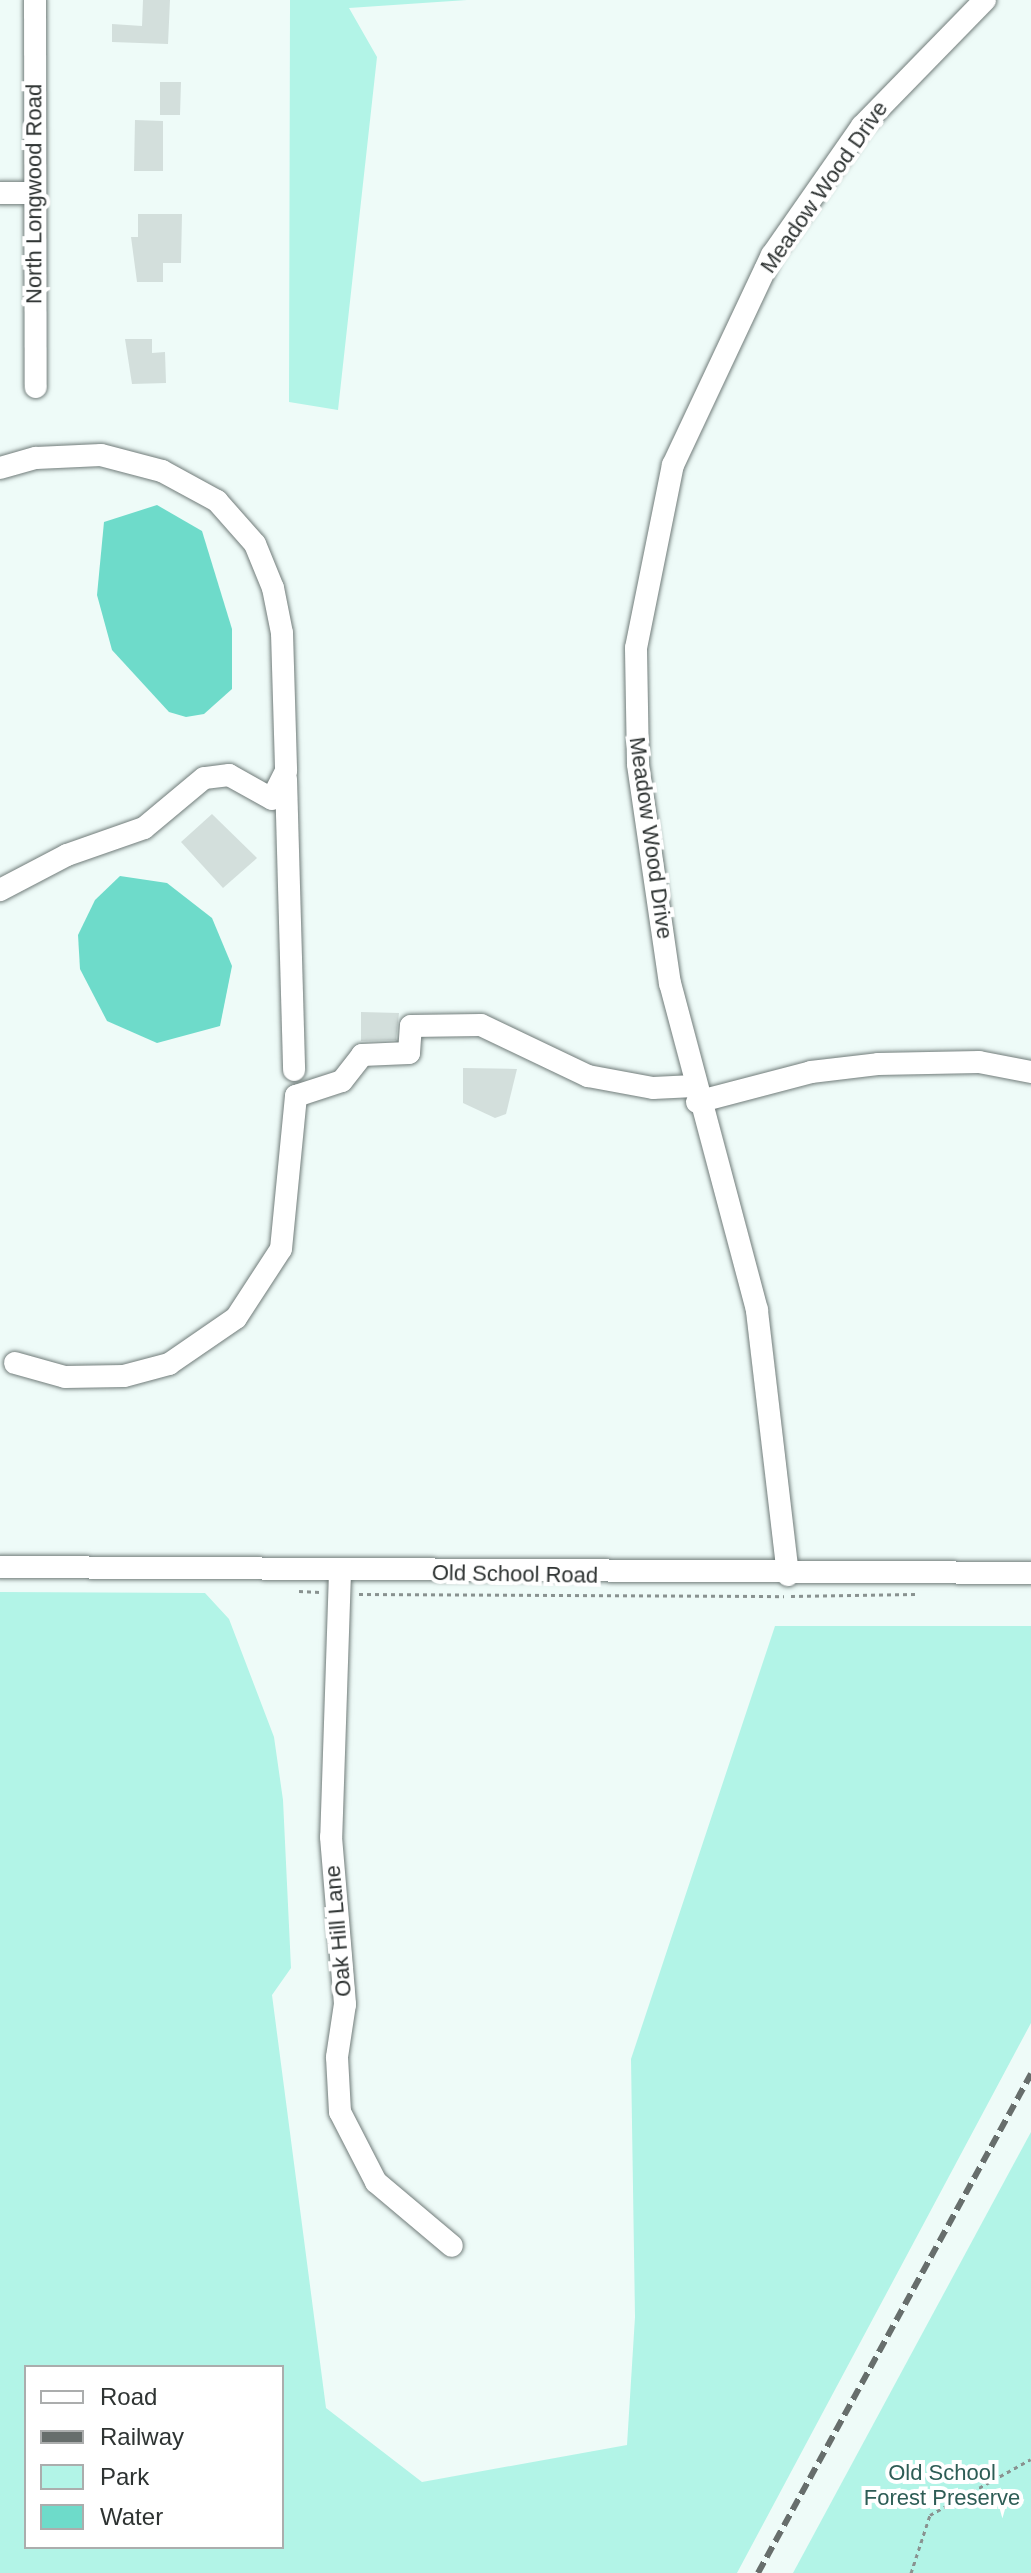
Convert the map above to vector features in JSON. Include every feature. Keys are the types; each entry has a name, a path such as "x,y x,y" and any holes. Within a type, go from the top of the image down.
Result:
{"street":[{"name":"North Longwood Road","path":"35,0 31,193 36,387"},
{"name":"Meadow Wood Drive","path":"788,1575 757,1310 696,1094 670,984 638,764 636,648 656,522 710,377 772,255 862,126 985,0"},
{"path":"0,193 31,193"},
{"path":"0,468 101,455 162,471 217,501 255,544 273,588 282,633 294,1070"},
{"path":"0,890 67,855 144,828 204,778 229,775 272,799 286,771"},
{"path":"15,1363 65,1377 124,1376 169,1364 236,1318 281,1249 296,1096 342,1081 362,1055 409,1053 411,1026 481,1025 588,1076 696,1094 811,1072 878,1064 979,1062 1031,1072"},
{"name":"Old School Road","path":"0,1567 788,1575 1031,1573"},
{"name":"Oak Hill Lane","path":"340,1572 331,1851 345,2004 337,2057 340,2112 376,2182 452,2246"}],"path":[{"path":"911,2573 930,2515 1031,2459"}],"green space":[{"path":"290,0 467,0 349,8 377,57 338,410 289,402"},
{"path":"0,1592 205,1593 229,1619 274,1737 283,1800 291,1968 272,1995 326,2408 422,2482 627,2445 635,2317 631,2059 775,1626 1031,1626 1031,2023 737,2573 0,2573"},
{"name":"Old School Forest Preserve","path":"1031,2132 1031,2573 793,2573"}],"water":[{"path":"157,505 202,531 232,629 232,689 204,714 186,717 169,712 112,650 97,595 104,522"},
{"path":"120,876 167,883 212,918 232,966 220,1026 157,1043 107,1021 80,969 78,935 95,900"}],"building":[{"path":"143,0 170,0 168,44 112,42 112,24 142,26"},
{"path":"160,82 181,82 180,115 160,115"},
{"path":"135,120 163,121 163,171 134,171"},
{"path":"138,214 182,214 181,263 163,263 163,282 137,282 131,237 138,237"},
{"path":"125,339 152,339 152,353 165,352 166,383 132,384"},
{"path":"212,814 257,858 223,888 181,842"},
{"path":"361,1012 399,1013 396,1040 361,1041"},
{"path":"463,1068 517,1069 506,1114 495,1118 463,1103"}],"railway":[{"path":"758,2573 1031,2074"}]}
